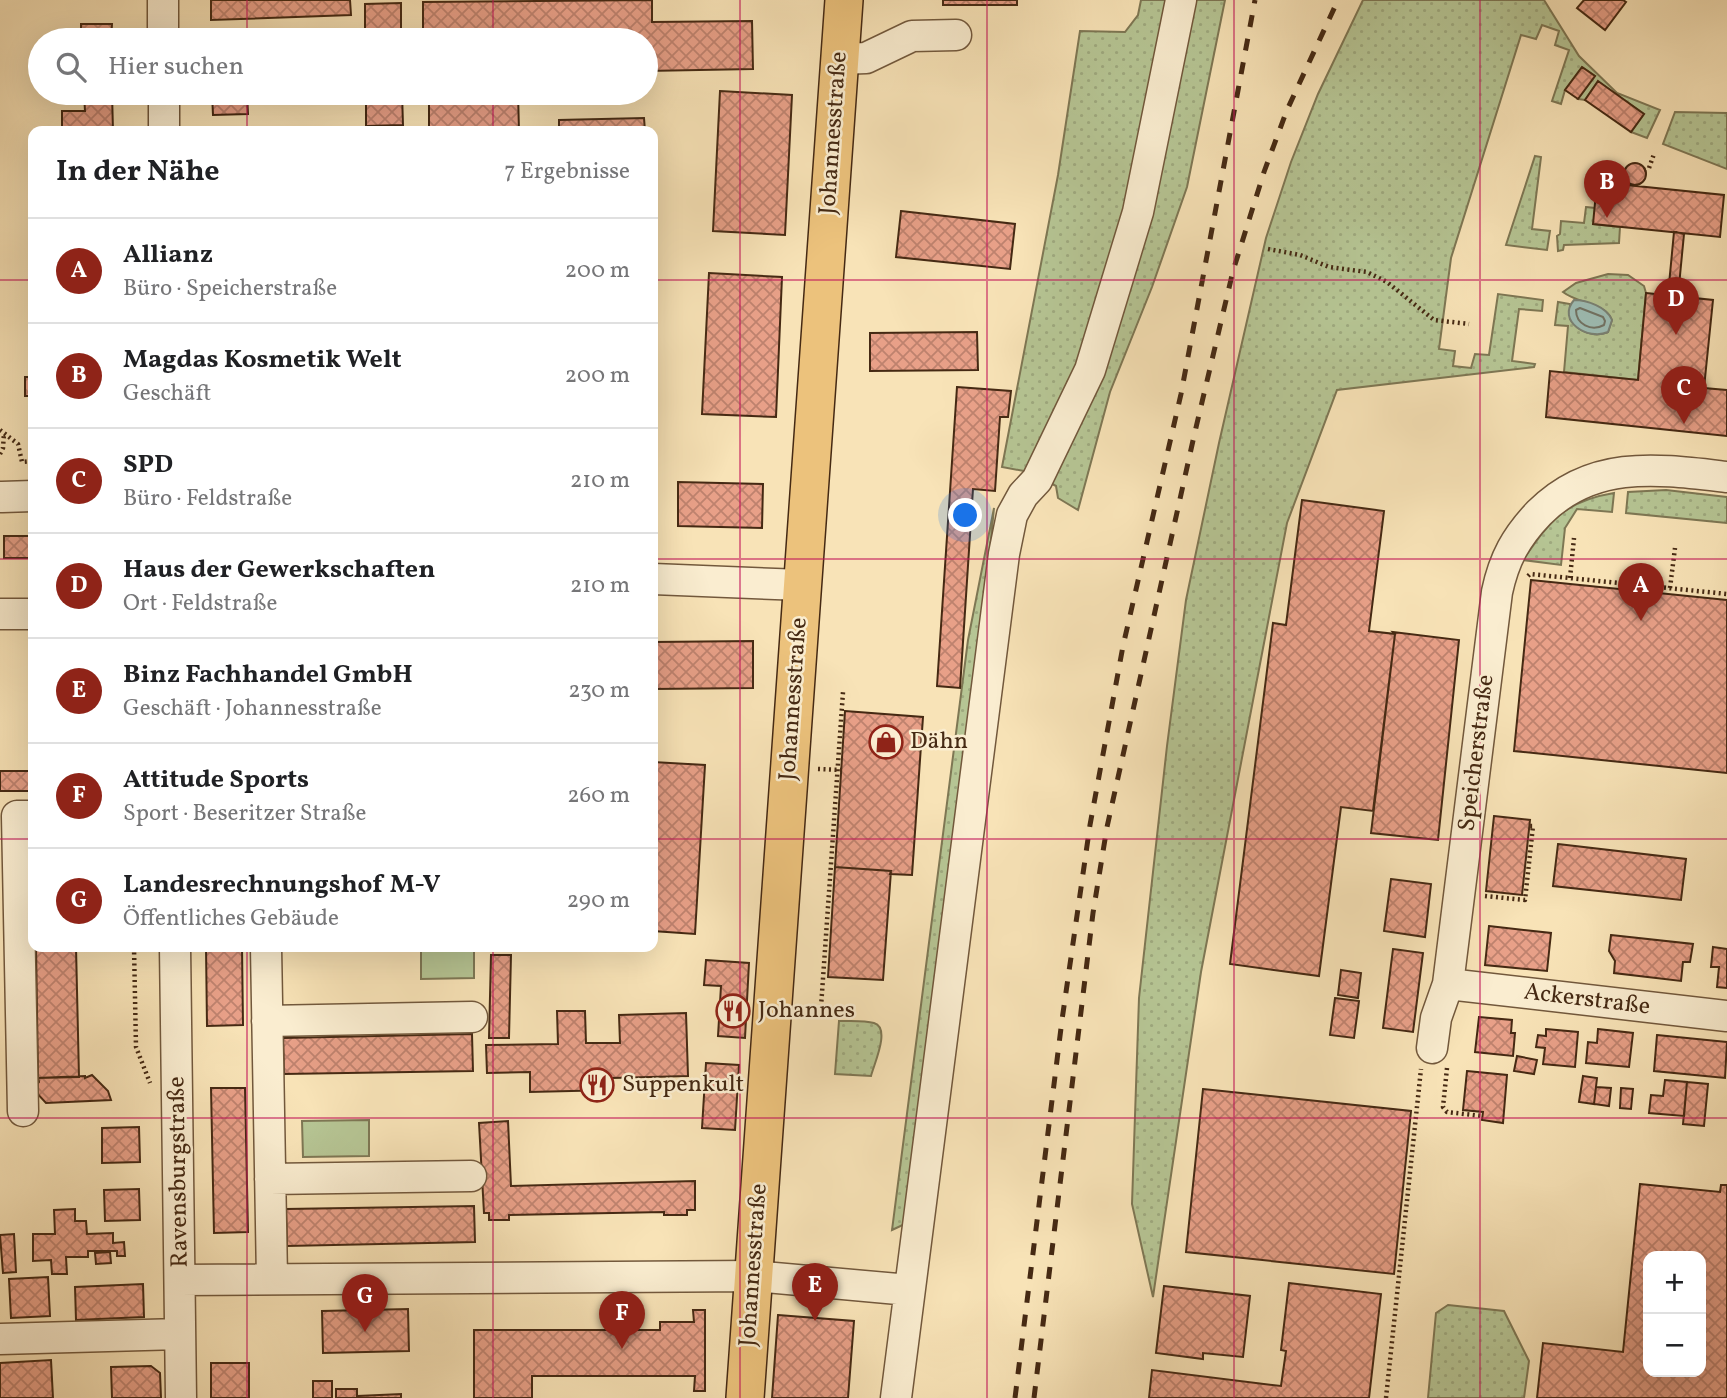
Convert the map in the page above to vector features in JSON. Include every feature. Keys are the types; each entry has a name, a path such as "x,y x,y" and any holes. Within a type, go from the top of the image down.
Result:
{"main road":[{"name":"Johannesstraße","path":"745,1398 844,0"}],"street":[{"path":"163,0 163,28"},
{"path":"896,1398 1004,554 1012,515 1023,495 1037,480 1090,370 1138,212 1181,0"},
{"path":"840,59 866,58 912,36 956,34"},
{"path":"164,105 164,126"},
{"name":"Speicherstraße","path":"1427,1053 1448,984 1501,574 1513,544 1526,527 1561,493 1598,476 1662,470 1727,477"},
{"path":"2,497 28,496"},
{"path":"658,579 802,585"},
{"path":"0,614 28,614"},
{"path":"23,1111 17,816 28,816"},
{"name":"Ravensburgstraße","path":"175,952 181,1398"},
{"path":"265,952 272,1279"},
{"name":"Ackerstraße","path":"1448,984 1727,1016"},
{"path":"267,1020 472,1017"},
{"path":"270,1179 471,1177"},
{"path":"180,1280 753,1276 909,1290"},
{"path":"0,1339 180,1334"}],"path":[{"path":"1644,170 1649,168 1654,154"},
{"path":"1268,249 1300,255 1329,267 1367,272 1387,282 1434,320 1469,324"},
{"path":"0,454 3,448 2,431"},
{"path":"2,431 18,444 22,462 28,461"},
{"path":"1570,578 1574,538"},
{"path":"1670,589 1675,548"},
{"path":"1526,578 1531,574 1727,594"},
{"path":"821,1007 843,692"},
{"path":"1459,893 1525,900 1533,826 1529,825"},
{"path":"1436,1018 1448,1035 1450,1044 1443,1107 1447,1112 1482,1116"},
{"path":"1386,1398 1427,1053"}],"green space":[{"path":"1141,0 1176,0 1109,279 1035,473 1002,467 1058,175 1080,31 1125,32 1138,15"},
{"path":"1188,0 1225,0 1187,187 1152,287 1110,392 1078,510 1058,498 1056,486 1045,480"},
{"path":"1363,0 1544,0 1579,56 1617,93 1660,110 1647,138 1631,132 1644,114 1598,82 1585,100 1578,99 1595,76 1582,67 1565,90 1561,104 1552,101 1569,50 1555,45 1559,31 1542,25 1536,39 1521,35 1451,258 1439,349 1455,351 1453,366 1471,368 1475,354 1489,355 1498,294 1543,300 1542,311 1519,309 1512,361 1535,364 1534,367 1337,390 1287,523 1201,972 1153,1297 1132,1204 1139,998 1186,600 1266,238 1291,162 1318,94"},
{"path":"1675,112 1727,113 1727,169 1663,144"},
{"path":"1535,156 1541,157 1532,229 1550,231 1547,250 1506,245"},
{"path":"1586,207 1595,208 1594,224 1620,227 1619,243 1564,245 1563,250 1558,251 1557,236 1560,234 1561,221 1584,223"},
{"path":"1608,274 1628,275 1644,286 1646,293 1638,380 1564,372 1568,326 1555,325 1558,302 1570,304 1570,319 1582,330 1592,334 1608,332 1612,320 1604,310 1563,292 1576,283"},
{"path":"1666,490 1727,497 1727,523 1626,513 1628,492"},
{"path":"1614,493 1612,512 1577,509 1565,528 1561,565 1523,560 1550,524 1570,507"},
{"path":"994,508 975,705 907,1223 892,1230 968,640"},
{"path":"421,952 474,952 474,978 421,979"},
{"path":"839,1021 866,1021 879,1026 881,1039 871,1076 835,1074"},
{"path":"369,1120 369,1156 303,1157 302,1121"},
{"path":"1448,1305 1504,1311 1529,1361 1524,1398 1428,1398 1436,1313"}],"water":[{"path":"1574,300 1585,301 1606,311 1612,320 1608,332 1592,334 1577,327 1569,315 1569,308"}],"building":[{"path":"211,0 350,0 351,15 211,20"},
{"path":"652,0 652,22 752,21 753,69 658,71 658,28 423,28 423,2"},
{"path":"943,0 1017,0 1017,5 943,5"},
{"path":"1584,0 1626,2 1605,30 1577,8"},
{"path":"401,3 401,28 365,28 365,4"},
{"path":"81,24 112,24 112,28 81,28"},
{"path":"1582,67 1595,76 1578,99 1565,90"},
{"path":"1598,81 1644,114 1631,132 1585,100"},
{"path":"720,91 792,95 785,235 713,231"},
{"path":"85,105 112,105 113,126 62,126 62,111 85,111"},
{"path":"213,105 248,105 248,114 213,115"},
{"path":"366,105 402,105 403,125 366,126"},
{"path":"429,105 518,105 519,126 429,126"},
{"path":"644,118 645,126 559,126 559,120"},
{"path":"1635,163 1643,166 1646,174 1643,182 1635,185 1627,182 1624,174 1627,166"},
{"path":"1597,182 1724,195 1720,237 1593,224"},
{"path":"901,211 1015,224 1010,269 896,257"},
{"path":"1674,232 1684,234 1678,296 1668,295"},
{"path":"709,273 782,277 776,417 702,414"},
{"path":"1646,293 1713,300 1704,388 1727,390 1727,436 1546,417 1550,371 1638,380"},
{"path":"977,332 978,370 870,371 870,333"},
{"path":"25,377 28,377 28,396 25,396"},
{"path":"957,387 1011,391 1008,417 1000,417 995,491 973,489 960,688 937,686"},
{"path":"678,482 763,484 762,528 678,526"},
{"path":"1302,500 1384,511 1369,631 1395,634 1373,811 1341,807 1319,976 1230,964 1273,623 1286,625"},
{"path":"4,536 28,536 28,558 4,558"},
{"path":"1531,580 1727,600 1727,773 1514,751"},
{"path":"1393,632 1459,640 1438,840 1371,833 1395,634"},
{"path":"753,641 753,688 658,689 658,642"},
{"path":"845,711 923,717 912,875 835,867"},
{"path":"658,762 705,765 695,934 658,931"},
{"path":"0,771 28,771 28,791 0,791"},
{"path":"1494,816 1530,820 1522,895 1486,891"},
{"path":"1558,844 1686,859 1681,900 1553,886"},
{"path":"835,867 891,871 883,980 828,977"},
{"path":"1391,879 1431,884 1425,937 1384,931"},
{"path":"1489,926 1551,933 1547,971 1485,965"},
{"path":"1611,935 1693,944 1690,962 1683,962 1681,981 1614,973 1615,961 1609,951"},
{"path":"1713,947 1727,949 1727,988 1717,987 1719,967 1711,967"},
{"path":"1393,949 1423,953 1413,1032 1383,1028"},
{"path":"36,952 76,952 79,1077 38,1078"},
{"path":"206,952 242,952 243,1025 207,1026"},
{"path":"491,955 511,955 509,1038 489,1038"},
{"name":"Johannes","path":"706,960 749,963 745,1038 718,1036 721,986 704,985"},
{"path":"1341,970 1361,973 1358,998 1338,995"},
{"path":"1335,998 1359,1001 1354,1038 1330,1035"},
{"path":"557,1011 585,1011 586,1043 620,1043 619,1015 686,1013 688,1076 612,1078 613,1090 530,1092 530,1072 487,1073 486,1045 558,1044"},
{"path":"1479,1017 1512,1020 1511,1033 1515,1033 1513,1056 1475,1052"},
{"path":"1546,1029 1578,1032 1575,1067 1543,1064 1545,1048 1536,1047 1538,1035 1546,1036"},
{"path":"1598,1029 1633,1033 1629,1067 1586,1063 1588,1042 1597,1043"},
{"path":"472,1034 473,1071 284,1074 283,1038"},
{"path":"1657,1035 1727,1042 1725,1078 1654,1071"},
{"path":"1517,1056 1537,1060 1534,1074 1514,1071"},
{"path":"706,1063 739,1065 735,1130 702,1128"},
{"path":"1467,1071 1507,1075 1503,1123 1482,1120 1483,1112 1463,1110"},
{"path":"92,1075 108,1091 111,1100 46,1103 33,1089 39,1082 38,1078 85,1078"},
{"path":"1583,1076 1597,1078 1594,1104 1579,1102"},
{"path":"1665,1080 1687,1082 1684,1116 1649,1113 1651,1095 1663,1096"},
{"path":"1687,1082 1708,1084 1704,1126 1683,1124"},
{"path":"1596,1087 1611,1088 1609,1106 1594,1104"},
{"path":"211,1088 245,1088 248,1232 214,1233"},
{"path":"1621,1088 1633,1089 1631,1109 1620,1108"},
{"path":"1203,1089 1411,1111 1394,1274 1186,1252"},
{"path":"508,1121 511,1186 695,1181 695,1210 687,1210 687,1215 664,1215 664,1212 509,1215 509,1220 489,1220 489,1213 484,1213 479,1123"},
{"path":"139,1127 140,1162 102,1163 102,1128"},
{"path":"1640,1184 1720,1192 1721,1185 1727,1185 1727,1398 1537,1398 1543,1343 1623,1352"},
{"path":"139,1189 140,1220 105,1221 104,1190"},
{"path":"474,1206 475,1242 287,1246 286,1209"},
{"path":"75,1209 75,1221 86,1221 87,1234 113,1233 113,1243 124,1242 125,1256 117,1256 117,1251 88,1251 88,1257 66,1257 67,1274 52,1274 51,1260 33,1261 33,1234 55,1234 54,1210"},
{"path":"14,1234 16,1272 3,1273 0,1235"},
{"path":"110,1252 111,1263 96,1264 95,1253"},
{"path":"48,1277 50,1316 11,1318 9,1279"},
{"path":"1289,1283 1381,1294 1369,1398 1149,1398 1152,1370 1281,1386 1286,1351 1281,1350"},
{"path":"143,1284 144,1317 76,1320 75,1287"},
{"path":"1164,1286 1250,1296 1243,1357 1203,1353 1203,1359 1156,1353"},
{"path":"408,1309 409,1351 323,1353 322,1311"},
{"path":"693,1310 705,1310 705,1391 694,1391 695,1376 532,1376 532,1398 474,1398 474,1330 660,1330 660,1322 694,1322"},
{"path":"778,1315 854,1321 848,1398 772,1398"},
{"path":"51,1360 53,1398 0,1398 0,1363"},
{"path":"211,1363 249,1363 249,1398 211,1398"},
{"path":"151,1366 160,1373 161,1398 112,1398 111,1367"},
{"path":"313,1381 332,1381 332,1398 313,1398"},
{"path":"336,1389 357,1389 357,1398 336,1398"},
{"path":"401,1394 401,1398 358,1398 358,1396"}],"railway":[{"path":"1015,1398 1062,1020 1090,825 1123,646 1181,394 1255,0"},
{"path":"1034,1398 1093,913 1107,827 1233,271 1287,110 1338,0"}],"place":[{"name":"Magdas Kosmetik Welt","path":"1607,218"},
{"name":"Haus der Gewerkschaften","path":"1676,335"},
{"name":"SPD","path":"1684,424"},
{"name":"Allianz","path":"1641,621"},
{"name":"Dähn","path":"886,742"},
{"name":"Johannes","path":"733,1011"},
{"name":"Suppenkult","path":"597,1085"},
{"name":"Binz Fachhandel GmbH","path":"815,1321"},
{"name":"Landesrechnungshof M-V","path":"365,1332"},
{"name":"Attitude Sports","path":"622,1349"}]}
